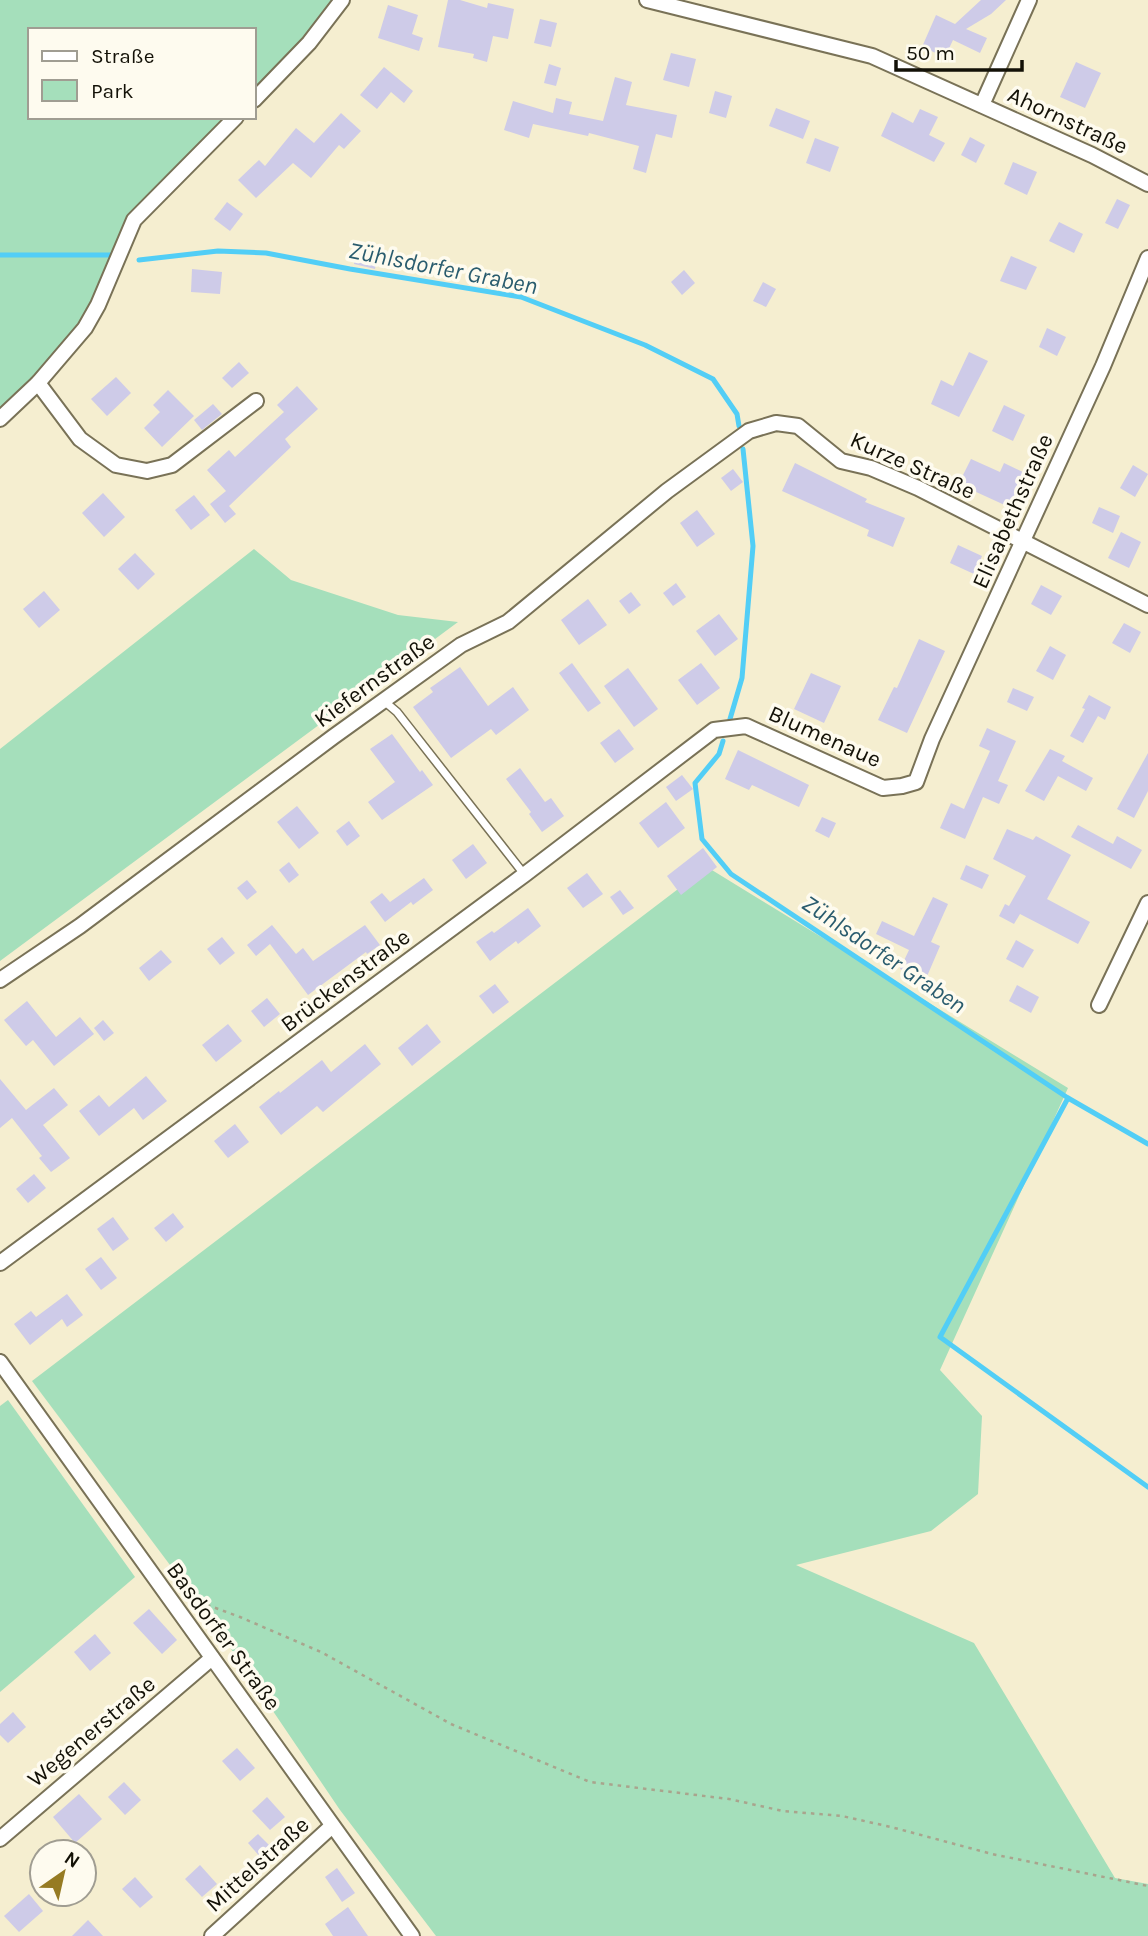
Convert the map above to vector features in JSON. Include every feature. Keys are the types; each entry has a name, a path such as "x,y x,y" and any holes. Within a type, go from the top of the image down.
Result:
{"street":[{"path":"256,98 309,43 342,0"},
{"name":"Ahornstraße","path":"647,0 872,56 1092,155 1148,184"},
{"path":"982,105 1028,0"},
{"path":"0,419 38,383 85,328 98,305 134,220 234,119"},
{"name":"Elisabethstraße","path":"916,782 932,739 1103,366 1148,258"},
{"path":"38,383 80,439 116,465 147,471 172,465 256,401"},
{"name":"Kurze Straße","path":"776,423 798,426 841,461 871,468 918,488 1148,605"},
{"name":"Kiefernstraße","path":"0,980 80,926 461,645 508,622 667,491 728,446 749,432 776,423"},
{"name":"Blumenaue","path":"715,730 746,726 883,788 916,782"},
{"name":"Brückenstraße","path":"0,1263 715,730"},
{"path":"1099,1005 1148,903"},
{"name":"Basdorfer Straße","path":"0,1363 412,1936"},
{"name":"Wegenerstraße","path":"0,1839 212,1658"},
{"name":"Mittelstraße","path":"212,1936 332,1826"}],"lane":[{"path":"384,701 397,712 524,875"}],"path":[{"path":"169,1599 185,1597 321,1651 451,1724 590,1782 729,1799 783,1811 842,1816 992,1854 1148,1886"}],"green space":[{"path":"0,0 338,0 256,98 256,28 28,28 28,119 234,119 134,220 82,327 0,413"},
{"path":"254,549 291,580 398,615 458,622 0,961 0,749"},
{"path":"707,867 1068,1088 940,1370 982,1416 978,1494 931,1531 796,1565 974,1643 1115,1878 1148,1884 1148,1936 436,1936 340,1810 212,1621 32,1381"},
{"path":"8,1400 135,1577 0,1692 0,1406"}],"building":[{"path":"448,0 460,0 487,8 488,3 514,9 508,39 493,36 487,62 473,58 474,54 438,47"},
{"path":"981,0 1006,0 991,14 966,29 987,38 980,53 953,40 945,57 922,47 936,15 955,24"},
{"path":"388,5 418,15 412,34 423,38 419,51 378,38"},
{"path":"540,19 557,23 551,47 534,43"},
{"path":"671,53 696,59 689,87 663,80"},
{"path":"1076,62 1101,73 1085,108 1060,97"},
{"path":"549,64 561,68 556,86 544,83"},
{"path":"384,67 413,91 404,103 391,92 377,109 360,95"},
{"path":"615,77 632,82 626,105 677,115 672,138 656,134 646,173 633,169 639,146 589,133 588,136 533,124 529,138 504,130 513,101 553,113 556,98 572,102 569,114 603,121"},
{"path":"715,91 732,96 726,118 709,113"},
{"path":"776,108 810,121 803,139 769,126"},
{"path":"920,109 938,117 929,135 945,143 934,162 881,136 892,112 913,123"},
{"path":"341,113 361,131 344,149 339,145 311,178 293,163 256,198 238,180 259,160 265,166 296,128 314,143"},
{"path":"970,137 985,145 976,163 961,155"},
{"path":"815,138 839,147 830,172 806,163"},
{"path":"1013,162 1037,172 1027,195 1004,184"},
{"path":"1117,199 1130,205 1118,229 1105,223"},
{"path":"227,202 243,214 230,231 214,219"},
{"path":"1059,222 1083,234 1074,253 1049,241"},
{"path":"357,249 378,254 375,269 354,264"},
{"path":"1011,256 1037,267 1026,290 1000,281"},
{"path":"192,269 222,272 220,294 191,292"},
{"path":"684,270 695,283 682,295 671,282"},
{"path":"763,282 776,289 766,307 753,301"},
{"path":"1047,328 1066,337 1057,356 1039,347"},
{"path":"969,352 988,361 959,417 931,404 941,380 953,386"},
{"path":"239,362 249,373 232,388 222,378"},
{"path":"116,377 131,393 107,416 91,399"},
{"path":"297,386 318,409 285,439 291,447 229,506 236,514 225,523 210,504 226,491 207,470 229,450 235,457 284,412 277,405"},
{"path":"168,390 194,416 162,447 144,428 160,412 153,405"},
{"path":"213,404 222,414 202,430 194,420"},
{"path":"1004,405 1025,415 1013,441 992,431"},
{"path":"971,459 1000,472 1004,463 1025,473 1009,507 974,491 973,494 957,487"},
{"path":"795,463 867,499 865,502 905,518 893,547 867,536 869,530 782,491"},
{"path":"1133,465 1148,474 1135,497 1120,488"},
{"path":"733,469 743,482 731,491 721,478"},
{"path":"103,493 125,517 104,537 82,513"},
{"path":"194,495 210,515 191,530 175,510"},
{"path":"1099,507 1120,516 1113,533 1092,523"},
{"path":"697,510 715,534 697,547 680,523"},
{"path":"1121,532 1141,542 1129,568 1108,558"},
{"path":"958,545 982,556 974,574 950,563"},
{"path":"135,553 155,574 138,590 118,569"},
{"path":"676,583 686,597 673,606 663,593"},
{"path":"1041,585 1062,596 1051,615 1031,604"},
{"path":"44,591 60,610 39,628 23,609"},
{"path":"631,592 641,605 629,614 619,601"},
{"path":"588,599 607,625 579,645 561,620"},
{"path":"719,614 738,639 715,656 696,631"},
{"path":"1124,623 1141,632 1130,653 1112,643"},
{"path":"919,639 945,651 907,733 878,720 894,687 897,688"},
{"path":"1050,646 1066,655 1053,680 1036,671"},
{"path":"572,663 601,703 588,712 559,673"},
{"path":"701,663 720,688 697,705 678,680"},
{"path":"460,667 488,706 513,687 529,710 496,735 491,729 451,758 413,707 433,692 430,688"},
{"path":"628,668 658,709 634,727 604,686"},
{"path":"811,673 841,686 824,723 794,709"},
{"path":"1013,688 1034,697 1027,711 1007,702"},
{"path":"1089,695 1111,707 1105,720 1098,716 1083,743 1070,736 1085,709 1082,708"},
{"path":"987,728 1016,741 998,781 1008,785 999,804 983,797 965,839 940,828 951,803 964,809 990,751 979,746"},
{"path":"619,729 634,749 615,763 600,743"},
{"path":"392,734 433,785 382,820 368,802 395,782 370,749"},
{"path":"1050,749 1065,756 1062,761 1093,778 1086,791 1058,776 1044,801 1025,791"},
{"path":"738,750 809,785 799,807 752,785 749,790 725,779"},
{"path":"1148,753 1148,791 1134,818 1117,809"},
{"path":"520,768 545,802 551,798 564,816 542,832 529,814 531,812 506,779"},
{"path":"682,775 693,789 676,801 666,787"},
{"path":"666,802 685,828 658,848 639,823"},
{"path":"297,806 319,833 299,849 277,822"},
{"path":"822,817 836,823 829,838 815,831"},
{"path":"349,821 360,836 347,846 336,831"},
{"path":"1078,825 1113,844 1117,836 1142,850 1131,869 1071,837"},
{"path":"1007,829 1033,840 1036,836 1071,855 1047,899 1090,922 1078,944 1020,914 1014,924 999,916 1005,904 1009,906 1026,876 993,859"},
{"path":"473,844 487,863 466,879 452,860"},
{"path":"703,848 717,867 681,895 667,876"},
{"path":"289,862 299,875 289,883 279,870"},
{"path":"966,865 989,875 982,889 960,879"},
{"path":"587,873 603,894 583,908 567,888"},
{"path":"424,878 433,890 413,905 411,902 385,922 370,902 382,893 390,902"},
{"path":"247,880 257,892 247,900 237,888"},
{"path":"620,890 634,908 623,915 610,897"},
{"path":"933,897 948,904 931,942 940,946 925,981 900,969 909,950 876,934 882,921 914,936"},
{"path":"528,908 541,926 490,961 476,942 492,931 494,933"},
{"path":"272,925 296,954 303,948 313,961 365,925 380,945 367,954 366,952 308,995 270,944 256,956 247,945"},
{"path":"222,937 235,953 220,965 207,949"},
{"path":"1016,940 1034,950 1023,968 1006,959"},
{"path":"161,950 172,962 149,981 139,968"},
{"path":"495,984 509,1002 493,1014 479,996"},
{"path":"1017,985 1039,997 1031,1013 1009,1001"},
{"path":"267,998 280,1014 264,1027 251,1011"},
{"path":"27,1001 56,1037 80,1017 94,1034 54,1066 33,1040 26,1046 4,1020"},
{"path":"103,1020 114,1033 104,1041 94,1028"},
{"path":"228,1024 242,1041 216,1062 202,1045"},
{"path":"427,1024 441,1042 412,1066 398,1048"},
{"path":"365,1044 381,1064 323,1112 317,1106 281,1135 259,1107 322,1060 331,1072"},
{"path":"146,1076 167,1101 143,1120 134,1108 99,1136 79,1111 99,1095 109,1107"},
{"path":"0,1079 26,1110 54,1088 68,1105 43,1125 70,1158 51,1172 12,1118 0,1128"},
{"path":"235,1124 249,1142 228,1158 214,1141"},
{"path":"34,1174 46,1188 28,1203 16,1189"},
{"path":"173,1213 184,1227 166,1242 154,1228"},
{"path":"113,1217 129,1239 113,1251 97,1229"},
{"path":"101,1257 117,1278 101,1290 85,1269"},
{"path":"67,1294 83,1315 67,1327 62,1319 30,1345 14,1324 31,1311 36,1317"},
{"path":"149,1609 177,1640 162,1654 133,1623"},
{"path":"95,1634 111,1653 90,1671 74,1652"},
{"path":"13,1712 26,1727 8,1743 0,1735 0,1724"},
{"path":"237,1748 255,1768 240,1781 222,1761"},
{"path":"124,1782 141,1800 125,1815 108,1797"},
{"path":"79,1794 102,1819 81,1838 71,1838 53,1817"},
{"path":"267,1797 285,1817 270,1830 252,1811"},
{"path":"258,1834 272,1848 261,1858 248,1843"},
{"path":"200,1865 217,1884 202,1897 185,1879"},
{"path":"337,1868 355,1893 342,1902 325,1877"},
{"path":"135,1877 153,1897 140,1908 122,1889"},
{"path":"28,1895 28,1908 41,1908 43,1911 19,1932 4,1916"},
{"path":"348,1907 368,1936 333,1936 325,1924"},
{"path":"88,1920 103,1936 72,1936"}],"waterway":[{"name":"Zühlsdorfer Graben","path":"139,260 218,251 266,253 521,297 645,345 713,379 737,414 739,426"},
{"name":"Zühlsdorfer Graben","path":"0,255 111,255"},
{"name":"Zühlsdorfer Graben","path":"730,719 742,678 753,546 743,449"},
{"name":"Zühlsdorfer Graben","path":"723,741 719,754 695,783 702,839 731,874 1068,1098 1148,1144"},
{"path":"1068,1098 940,1337 1148,1487"}]}
